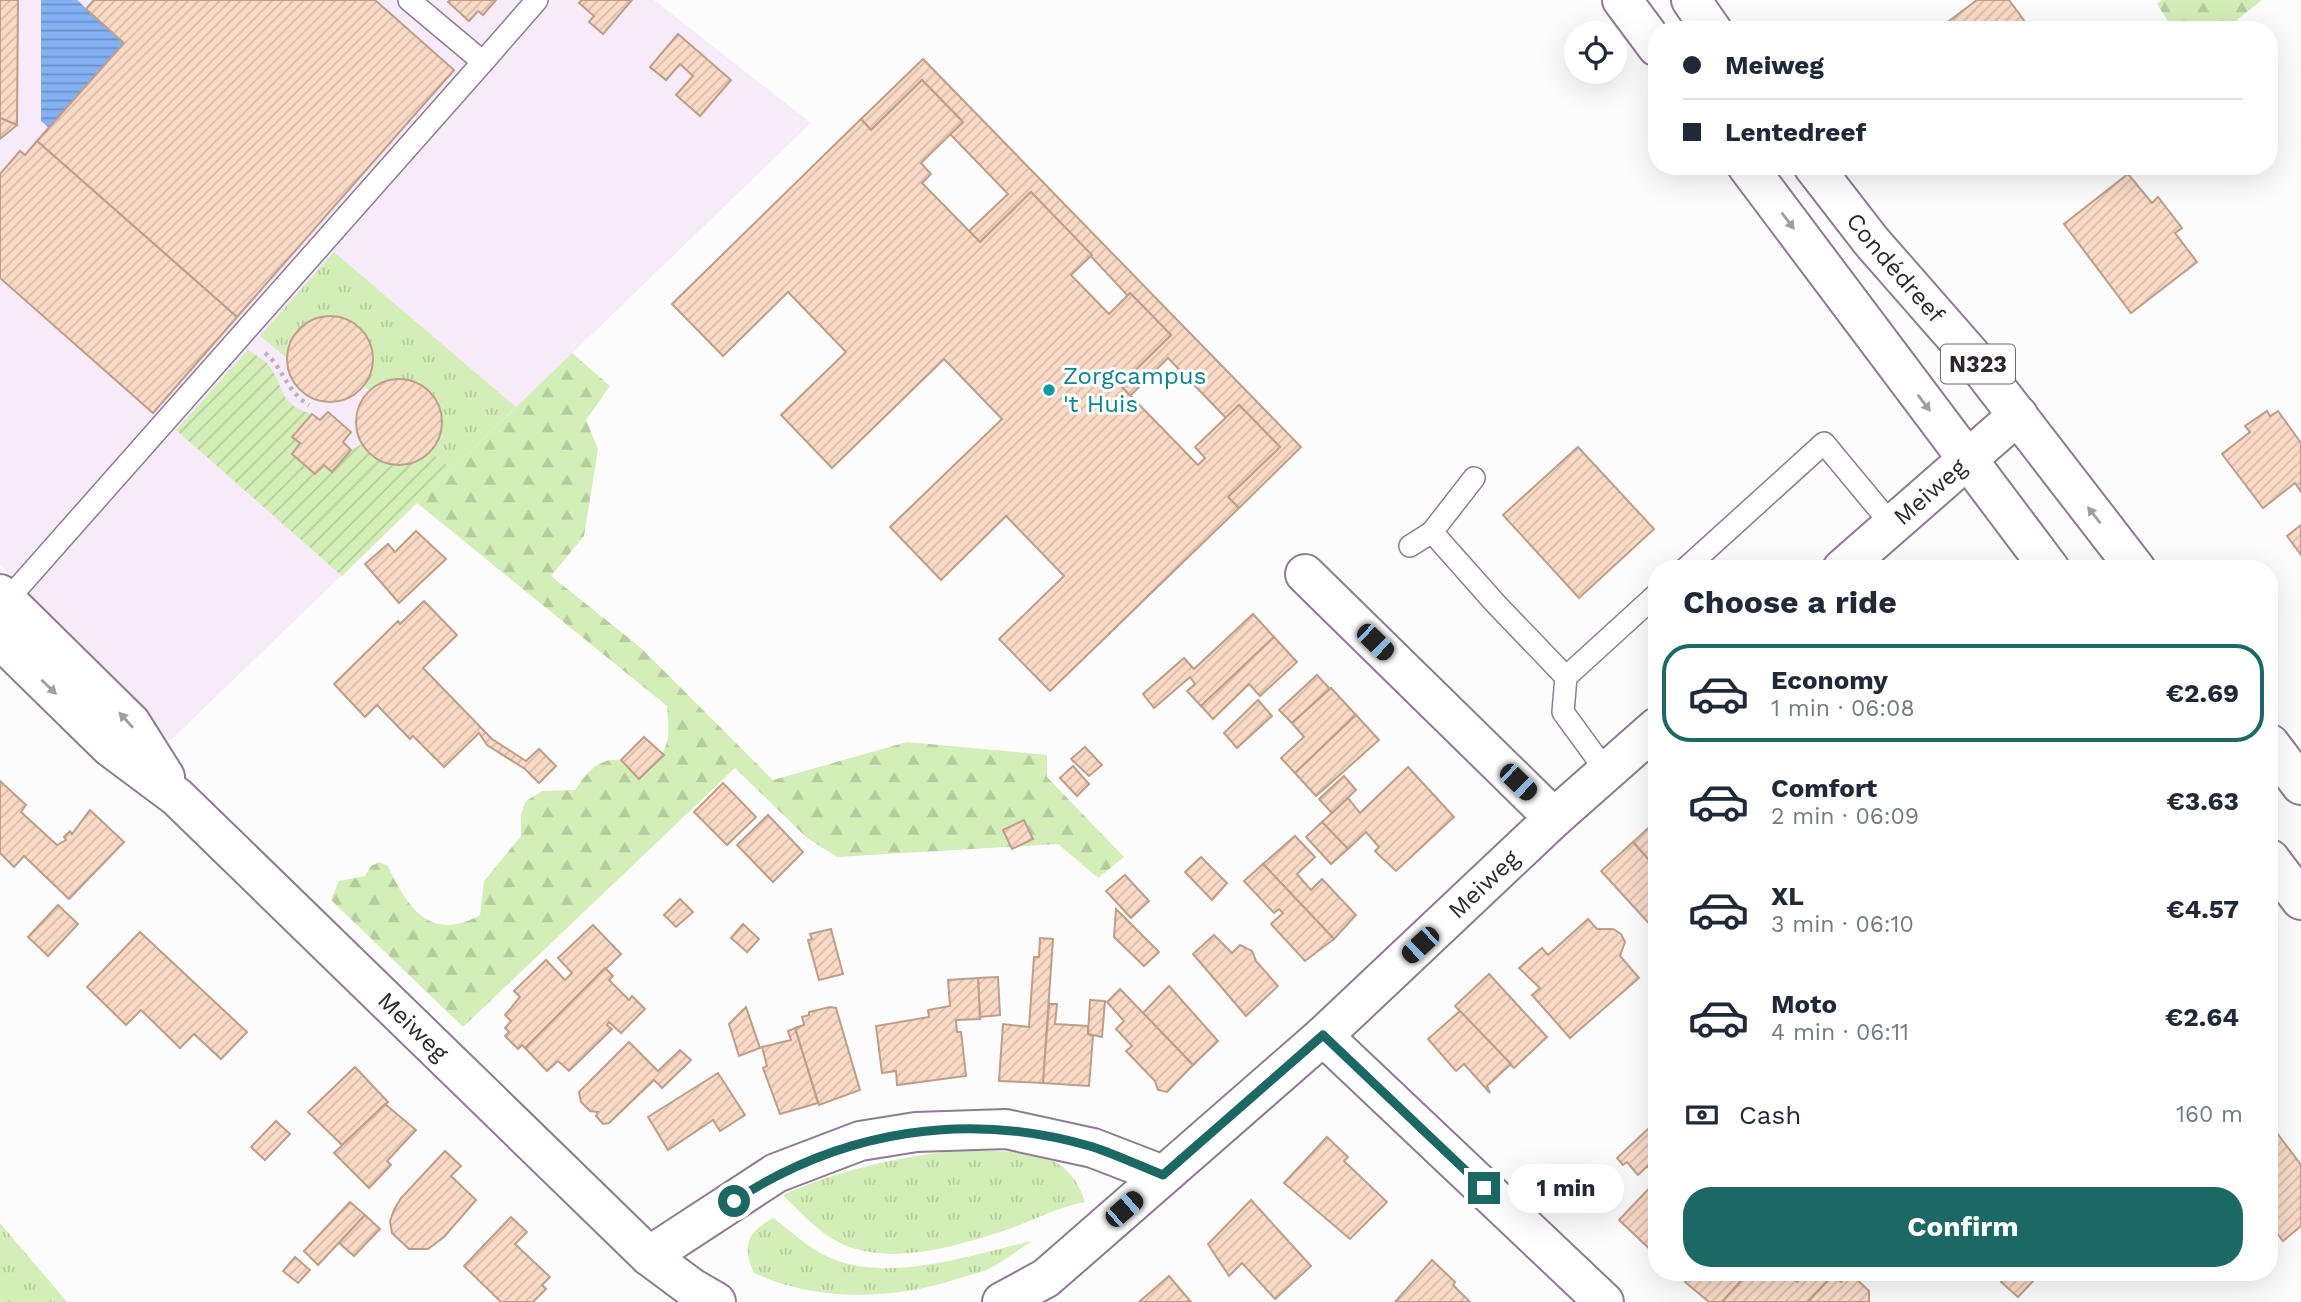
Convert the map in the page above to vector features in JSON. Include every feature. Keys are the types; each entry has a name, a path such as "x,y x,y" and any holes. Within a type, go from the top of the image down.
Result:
{"street":[{"path":"1622,0 1648,35"},
{"path":"1691,0 1706,21"},
{"name":"N323","path":"1754,175 2043,560"},
{"name":"Condédreef","path":"1820,175 1871,242 1970,354 2129,560"},
{"name":"Meiweg","path":"1852,560 2018,415"},
{"path":"1305,574 1555,818"},
{"name":"Meiweg","path":"2,601 131,723 177,797"},
{"name":"Meiweg","path":"0,639 110,747 177,797 649,1256 692,1289 716,1302"},
{"name":"Meiweg","path":"1002,1302 1046,1278 1323,1035 1648,735"},
{"path":"2278,755 2301,785"},
{"path":"2278,870 2301,900"},
{"path":"1323,1035 1604,1302"},
{"path":"649,1256 776,1173 860,1141 916,1132 1006,1129 1093,1147 1163,1175"}],"lane":[{"path":"409,0 483,62"},
{"path":"2,601 243,335 537,0"},
{"path":"1695,560 1824,443 1892,525"},
{"path":"1410,546 1432,531 1474,478"},
{"path":"1432,531 1495,603 1566,677"},
{"path":"1606,771 1563,712 1566,677 1648,602"}],"path":[{"path":"243,335 274,360 288,387 298,399 309,405"}],"shaded area":[{"path":"18,0 654,0 811,123 170,741 0,565 0,139 17,125"}],"green space":[{"path":"2162,0 2262,0 2235,21 2168,21 2157,4"},
{"path":"334,252 516,407 452,469 430,452 439,436 441,419 429,392 416,383 402,379 385,381 369,390 364,386 373,363 371,344 360,329 345,319 327,316 309,321 295,335 287,358 260,336"},
{"path":"248,350 268,364 284,395 293,405 312,414 292,436 300,443 292,453 315,474 324,465 332,471 351,450 362,444 377,458 386,462 412,462 430,452 452,469 342,576 176,430"},
{"path":"572,353 610,386 586,420 598,449 584,536 551,576 640,647 773,780 907,742 1047,755 1047,777 1124,857 1098,878 1058,844 837,857 807,838 735,768 463,1027 331,900 339,881 365,876 371,866 379,862 388,866 403,895 422,916 434,923 462,923 480,915 484,881 521,836 521,814 526,801 542,791 575,790 594,767 606,761 621,760 639,779 662,754 668,740 667,706 417,503"},
{"path":"961,1150 1018,1152 1051,1160 1065,1169 1076,1182 1085,1202 973,1240 933,1250 893,1254 856,1249 835,1240 816,1227 783,1195 870,1165"},
{"path":"773,1218 826,1256 875,1268 929,1265 1032,1241 988,1269 932,1286 881,1294 829,1293 803,1289 754,1273 748,1255 749,1240"},
{"path":"0,1223 67,1302 0,1302"}],"water":[{"path":"41,0 77,0 124,43 49,128 41,121"}],"building":[{"path":"0,0 18,0 17,125 0,118"},
{"path":"94,0 375,0 454,70 237,317 37,141 124,43 86,9"},
{"path":"496,0 483,15 478,11 469,21 448,2"},
{"path":"582,0 632,0 603,34 589,22 594,16 579,3"},
{"path":"1977,0 2009,0 2024,21 1949,21"},
{"path":"678,34 731,80 700,116 676,95 693,76 680,64 666,80 650,67"},
{"path":"923,59 1301,447 1239,508 1228,497 1280,447 1239,405 1226,418 1168,358 1130,396 1120,385 1171,335 1130,293 1128,296 1031,192 980,242 969,231 1008,194 950,134 963,122 922,80 871,130 861,119"},
{"name":"Zorgcampus 't Huis","path":"922,80 963,122 921,163 931,174 922,183 980,242 1031,192 1092,255 1071,275 1109,314 1130,293 1171,335 1120,385 1198,465 1205,458 1195,447 1239,405 1280,447 1228,497 1239,508 1050,691 999,639 1064,576 1006,516 941,580 890,527 1002,419 944,359 832,468 781,415 846,352 788,292 723,356 672,304 861,119 871,130"},
{"path":"0,118 17,125 0,139"},
{"path":"37,141 237,317 153,413 0,278 0,174 20,151 25,155"},
{"path":"2129,175 2152,203 2158,197 2182,228 2175,233 2197,262 2131,313 2064,224"},
{"path":"330,316 347,319 361,328 370,342 373,359 370,376 361,390 347,399 330,402 313,399 299,390 290,376 287,359 290,342 299,328 313,319"},
{"path":"399,379 416,382 430,391 439,405 442,422 439,439 430,453 416,462 399,465 382,462 368,453 359,439 356,422 359,405 368,391 382,382"},
{"path":"2267,411 2270,416 2278,411 2301,443 2301,492 2295,483 2263,508 2222,454 2250,432 2245,426"},
{"path":"328,412 351,432 343,442 351,450 332,472 324,465 315,474 292,454 300,443 292,437 312,414 320,420"},
{"path":"1578,447 1654,529 1579,598 1503,515"},
{"path":"2301,525 2301,555 2287,536"},
{"path":"416,531 446,559 399,603 365,564 388,544 395,552"},
{"path":"424,601 457,635 423,668 492,739 526,761 539,749 556,766 539,783 525,769 487,745 479,733 444,767 413,736 410,739 377,705 365,717 334,684 398,621 400,624"},
{"path":"1253,614 1274,637 1201,706 1187,691 1195,684 1190,677 1154,708 1143,694 1184,658 1194,669"},
{"path":"1274,637 1297,662 1260,696 1249,684 1213,719 1201,706"},
{"path":"1317,675 1330,689 1292,723 1279,710"},
{"path":"1331,688 1356,715 1295,773 1281,758 1304,737 1292,723"},
{"path":"1258,700 1272,716 1237,748 1224,733"},
{"path":"1356,715 1379,740 1316,796 1295,773"},
{"path":"644,737 664,755 639,779 621,760"},
{"path":"1085,747 1102,765 1089,776 1071,759"},
{"path":"1073,766 1089,784 1077,796 1060,778"},
{"path":"1408,767 1454,817 1396,871 1375,851 1379,847 1366,832 1348,849 1322,822 1348,798 1360,813"},
{"path":"1344,776 1356,790 1332,813 1319,799"},
{"path":"0,781 26,805 21,812 57,845 66,840 64,837 70,831 72,834 90,810 124,842 69,899 24,856 14,867 0,853"},
{"path":"723,783 756,817 727,845 694,812"},
{"path":"768,815 803,852 773,882 737,845"},
{"path":"1024,820 1033,839 1012,849 1003,830"},
{"path":"1322,822 1348,849 1331,864 1306,837"},
{"path":"1648,828 1648,859 1633,842"},
{"path":"1295,836 1315,857 1297,874 1311,890 1322,879 1356,915 1334,939 1263,864"},
{"path":"1633,842 1648,859 1648,922 1601,871"},
{"path":"1201,857 1227,883 1212,900 1185,872"},
{"path":"1263,864 1334,939 1305,961 1271,924 1283,913 1279,909 1274,913 1244,881"},
{"path":"1125,875 1149,901 1131,918 1106,891"},
{"path":"680,899 693,912 676,927 664,915"},
{"path":"58,905 78,924 48,956 28,937"},
{"path":"1116,909 1159,952 1144,966 1114,937"},
{"path":"1588,919 1597,929 1613,929 1621,934 1625,942 1620,956 1639,978 1570,1038 1532,995 1540,988 1519,968 1542,948 1548,955"},
{"path":"743,924 759,939 747,952 731,938"},
{"path":"593,925 621,954 525,1048 522,1045 518,1049 505,1036 509,1032 505,1028 511,1021 505,1015 520,997 514,991 546,960 565,980 572,973 558,958"},
{"path":"831,929 843,974 819,980 808,940 812,939 810,934"},
{"path":"140,932 247,1032 221,1059 194,1034 180,1048 141,1010 126,1025 87,987"},
{"path":"1214,935 1232,953 1240,945 1252,951 1256,961 1278,986 1246,1016 1193,954"},
{"path":"1040,938 1053,939 1043,1083 999,1081 1003,1024 1029,1027 1034,957 1039,957"},
{"path":"605,968 613,976 609,980 629,1000 632,996 645,1009 621,1033 609,1022 607,1025 612,1029 569,1071 558,1061 547,1071 525,1048"},
{"path":"1489,974 1547,1037 1514,1068 1455,1006"},
{"path":"998,977 1000,1015 980,1017 978,978"},
{"path":"978,978 980,1019 956,1020 957,1032 961,1032 966,1076 897,1085 896,1071 882,1073 876,1026 929,1017 928,1010 950,1006 948,980"},
{"path":"1169,986 1218,1041 1193,1065 1143,1013"},
{"path":"1120,989 1193,1065 1167,1092 1158,1090 1155,1081 1126,1051 1132,1046 1116,1029 1124,1021 1107,1002"},
{"path":"1090,1000 1105,1001 1102,1037 1088,1034"},
{"path":"1049,1004 1057,1004 1055,1024 1088,1026 1088,1034 1093,1036 1089,1086 1043,1083"},
{"path":"746,1007 760,1048 739,1056 729,1024"},
{"path":"836,1008 860,1090 819,1105 795,1028 804,1025 802,1017 809,1015 809,1012"},
{"path":"1460,1011 1511,1064 1487,1086 1490,1093 1464,1064 1456,1071 1428,1039"},
{"path":"795,1028 818,1103 780,1114 763,1068 767,1066 762,1047 791,1040 788,1031"},
{"path":"629,1042 658,1071 680,1050 691,1060 662,1088 654,1080 609,1123 603,1124 596,1116 598,1112 590,1111 581,1102 579,1092"},
{"path":"355,1067 388,1102 342,1145 308,1112"},
{"path":"718,1073 745,1115 720,1131 713,1120 668,1150 648,1117"},
{"path":"385,1104 416,1130 387,1161 391,1165 369,1188 334,1153"},
{"path":"276,1121 290,1134 265,1160 251,1147"},
{"path":"1648,1129 1648,1166 1638,1175 1627,1162 1623,1165 1617,1158"},
{"path":"2278,1134 2301,1165 2301,1226 2283,1241 2278,1234"},
{"path":"1327,1137 1348,1157 1344,1161 1387,1202 1350,1239 1284,1183"},
{"path":"445,1151 461,1166 451,1176 476,1200 444,1237 428,1249 409,1249 392,1233 390,1221 394,1210 401,1198"},
{"path":"1648,1189 1648,1247 1619,1220"},
{"path":"1251,1200 1311,1266 1275,1299 1242,1263 1229,1276 1208,1244"},
{"path":"350,1202 365,1215 318,1265 304,1251"},
{"path":"365,1215 380,1229 354,1256 339,1243"},
{"path":"511,1217 527,1232 515,1244 550,1277 542,1285 546,1289 533,1302 501,1302 464,1266"},
{"path":"295,1257 310,1270 298,1283 283,1271"},
{"path":"1432,1260 1455,1282 1453,1285 1470,1302 1395,1302"},
{"path":"1169,1276 1191,1302 1139,1302"},
{"path":"1741,1281 1722,1302 1709,1302 1685,1282"},
{"path":"1741,1281 1827,1281 1808,1302 1722,1302"},
{"path":"1827,1281 1858,1281 1869,1291 1869,1302 1808,1302"},
{"path":"2002,1281 2033,1281 2018,1297"}],"place":[{"name":"Zorgcampus 't Huis","path":"1049,390"}],"route":[{"path":"734,1201 776,1173 860,1141 916,1132 1006,1129 1093,1147 1163,1175 1323,1035 1484,1188"}]}
